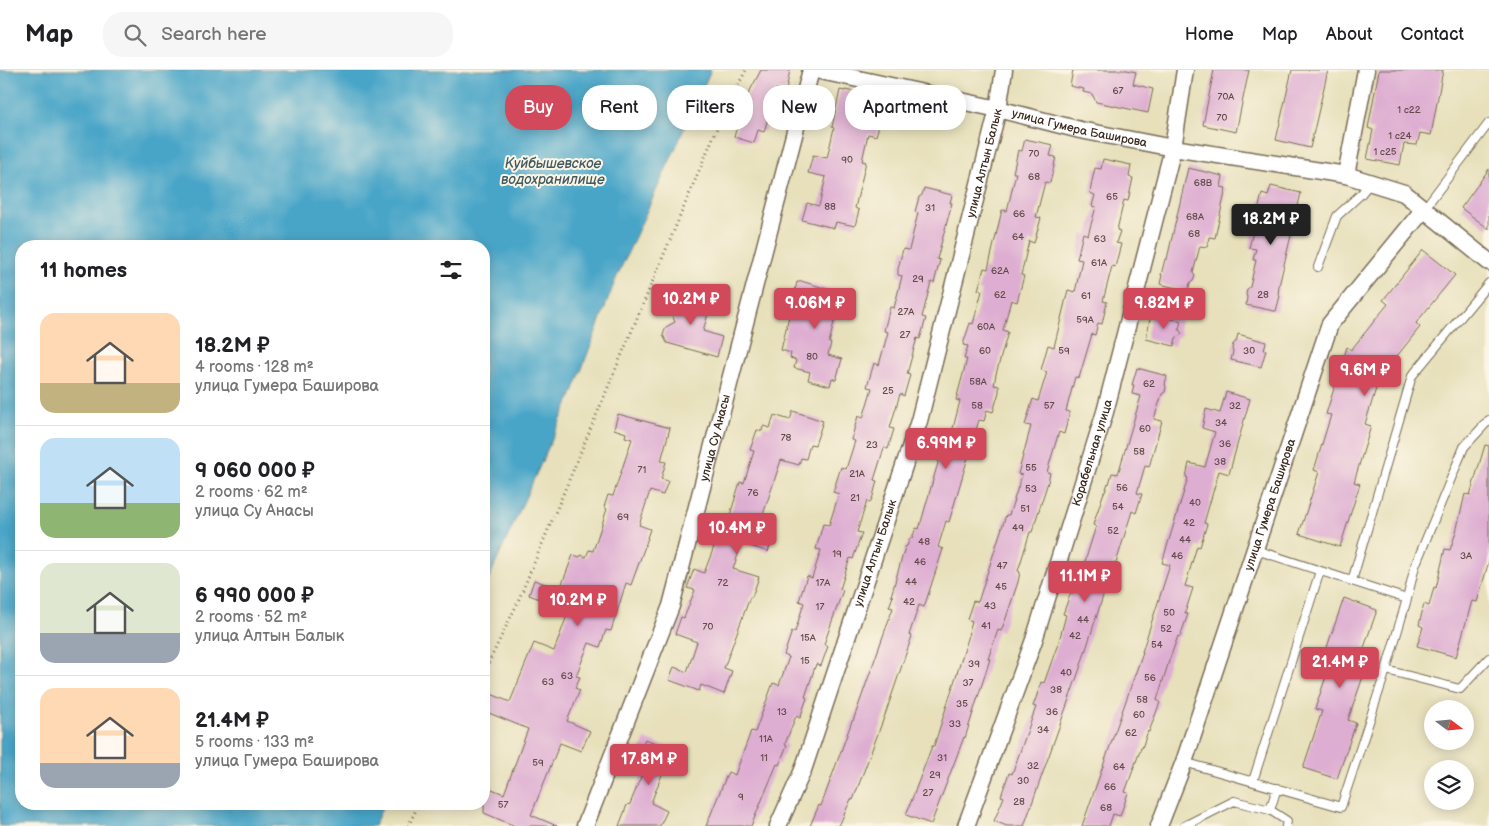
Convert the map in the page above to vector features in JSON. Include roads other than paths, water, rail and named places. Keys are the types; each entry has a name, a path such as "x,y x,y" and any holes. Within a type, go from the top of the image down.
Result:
{"street":[{"name":"улица Су Анасы","path":"585,826 672,606 811,70"},
{"name":"улица Гумера Баширова","path":"816,70 998,109 1080,130 1173,148 1346,176 1404,193 1488,259"},
{"name":"улица Алтын Балык","path":"778,826 803,770 919,421 998,109 1004,70"},
{"name":"Корабельная улица","path":"966,826 1034,640 1102,421 1173,148 1185,70"},
{"path":"1346,176 1366,70"},
{"name":"улица Гумера Баширова","path":"1159,826 1184,762 1330,324 1424,208"}],"lane":[{"path":"1424,208 1489,123"},
{"path":"1318,267 1337,216 1370,183"},
{"path":"1352,581 1412,376 1489,283"},
{"path":"1184,762 1341,807 1386,670 1415,566 1464,447 1489,420"},
{"path":"1256,550 1407,599"},
{"path":"1254,781 1320,571"},
{"path":"1386,670 1460,689 1489,658"},
{"path":"1270,810 1277,788"},
{"path":"1184,826 1234,801 1270,810 1287,821 1286,826"}],"water":[{"name":"Куйбышевское водохранилище","path":"0,70 711,70 704,85 667,85 667,130 684,130 615,281 572,395 490,576 490,240 15,240 15,810 381,810 374,826 0,826"}]}
